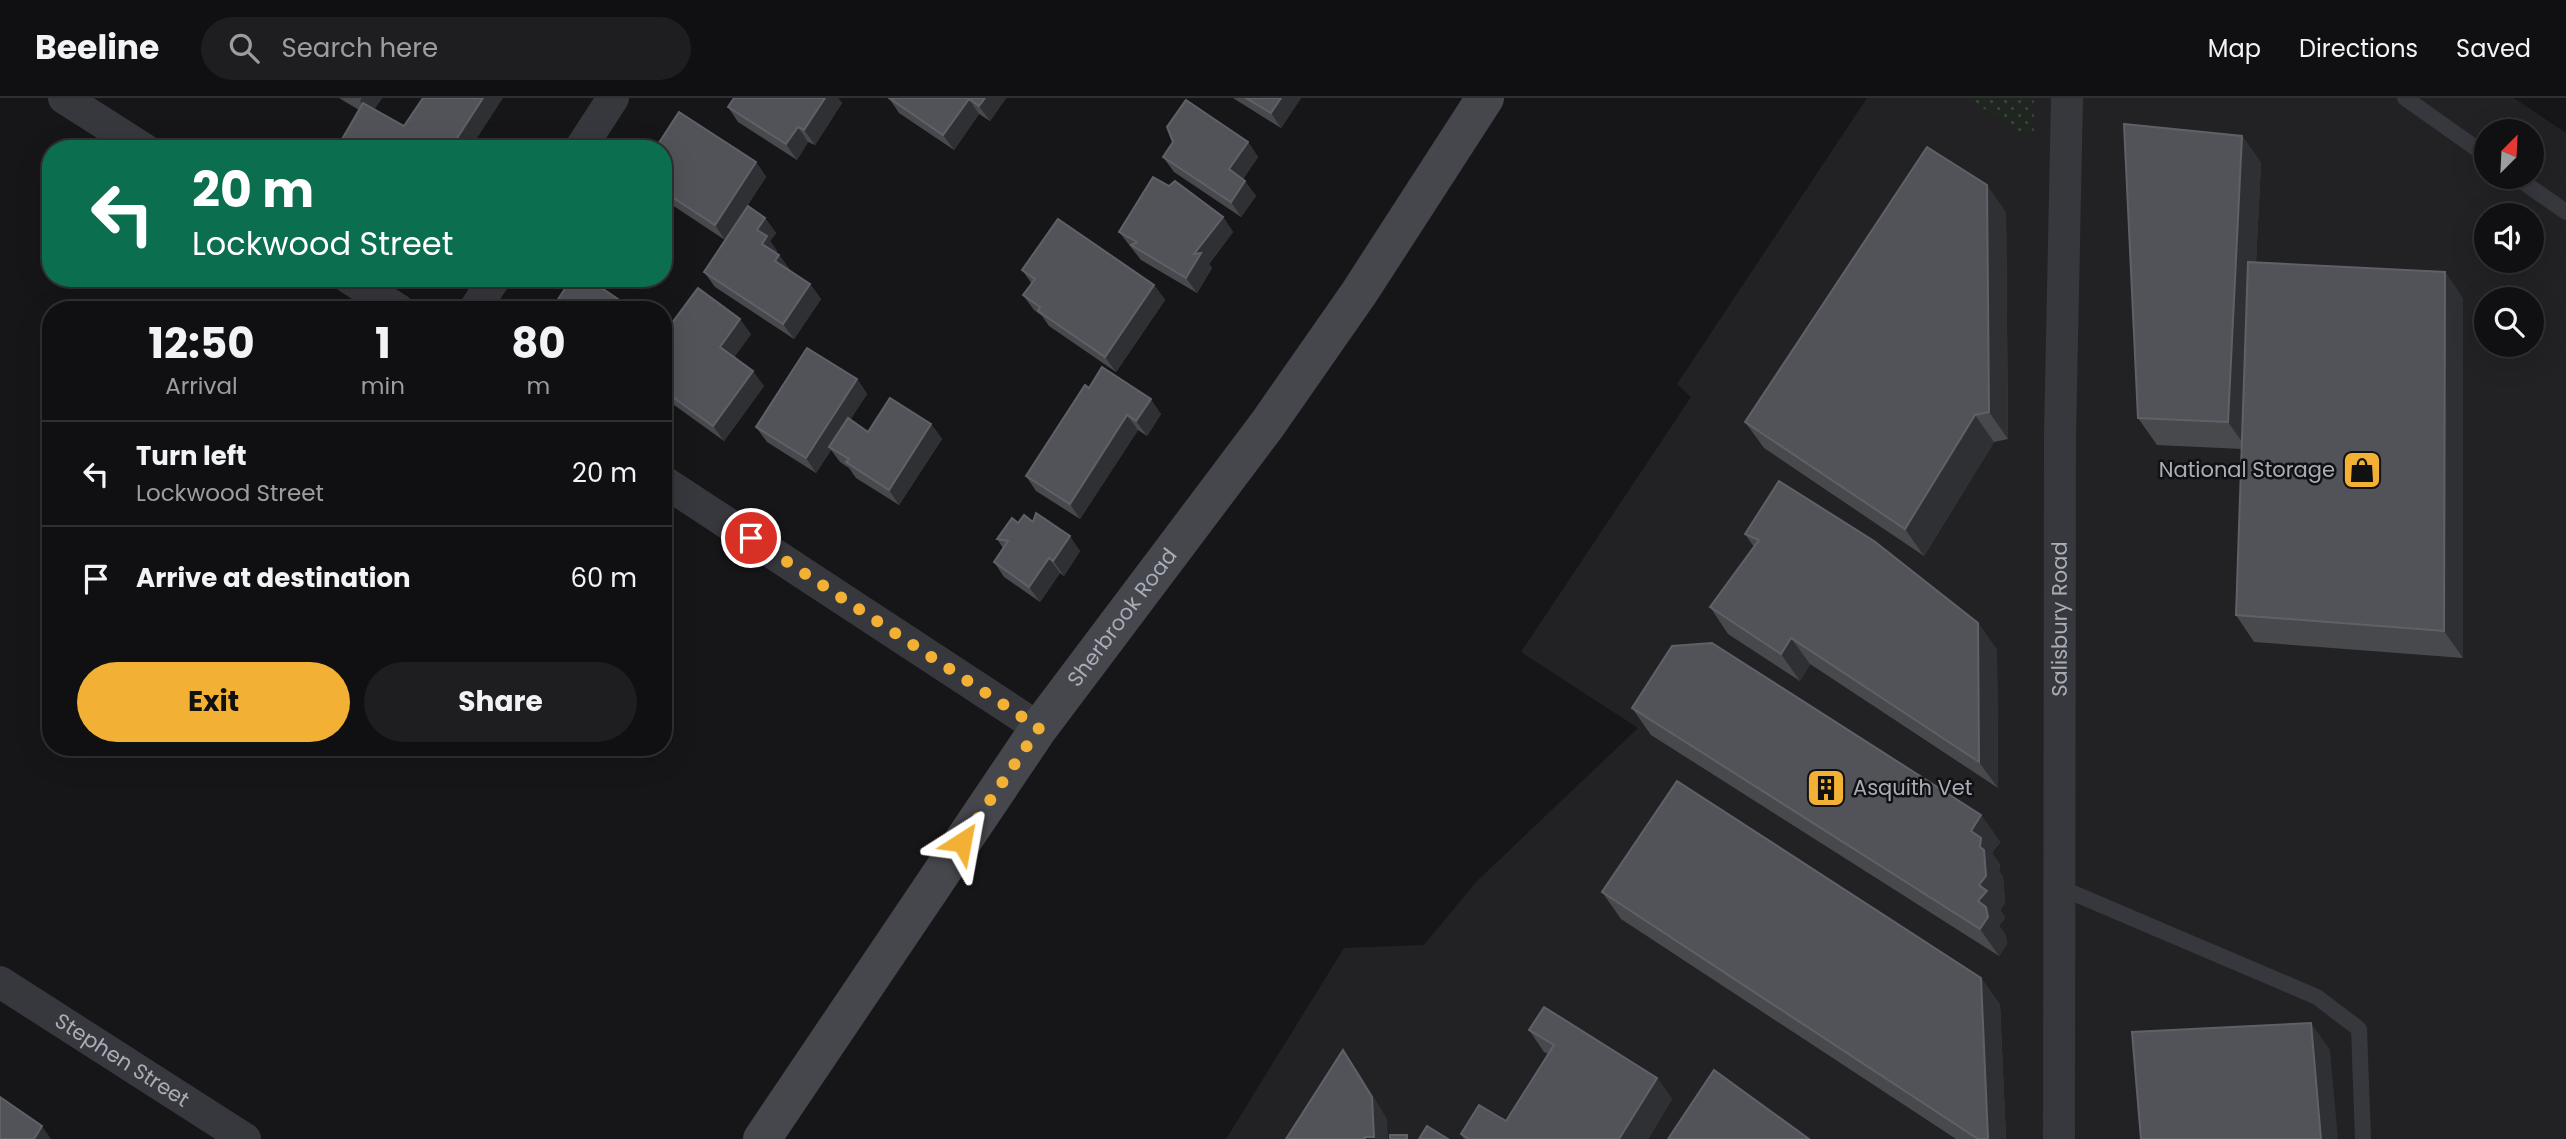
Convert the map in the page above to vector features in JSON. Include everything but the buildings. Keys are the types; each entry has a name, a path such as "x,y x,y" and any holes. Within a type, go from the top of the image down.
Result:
{"main road":[{"name":"Sherbrook Road","path":"762,1139 1039,728 1267,425 1359,293 1485,98"}],"street":[{"path":"64,98 130,140"},
{"path":"586,140 613,98"},
{"name":"Salisbury Road","path":"2059,1139 2060,435 2067,98"},
{"path":"363,287 385,301"},
{"path":"672,487 1039,728"},
{"name":"Stephen Street","path":"0,982 245,1139"}],"lane":[{"path":"2405,98 2474,147"},
{"path":"2533,189 2566,212"},
{"path":"2059,887 2317,997 2358,1029 2363,1139"}],"shaded area":[{"path":"1867,98 2514,98 2566,133 2566,1139 1226,1139 1344,948 1424,945 1476,882 1638,728 1521,652 1691,397 1677,384"},
{"path":"1968,98 2034,98 2034,132 2018,132"}],"place":[{"name":"National Storage","path":"2362,470"},
{"name":"Asquith Vet","path":"1826,788"}],"route":[{"path":"751,538 1039,728 962,842"}]}
